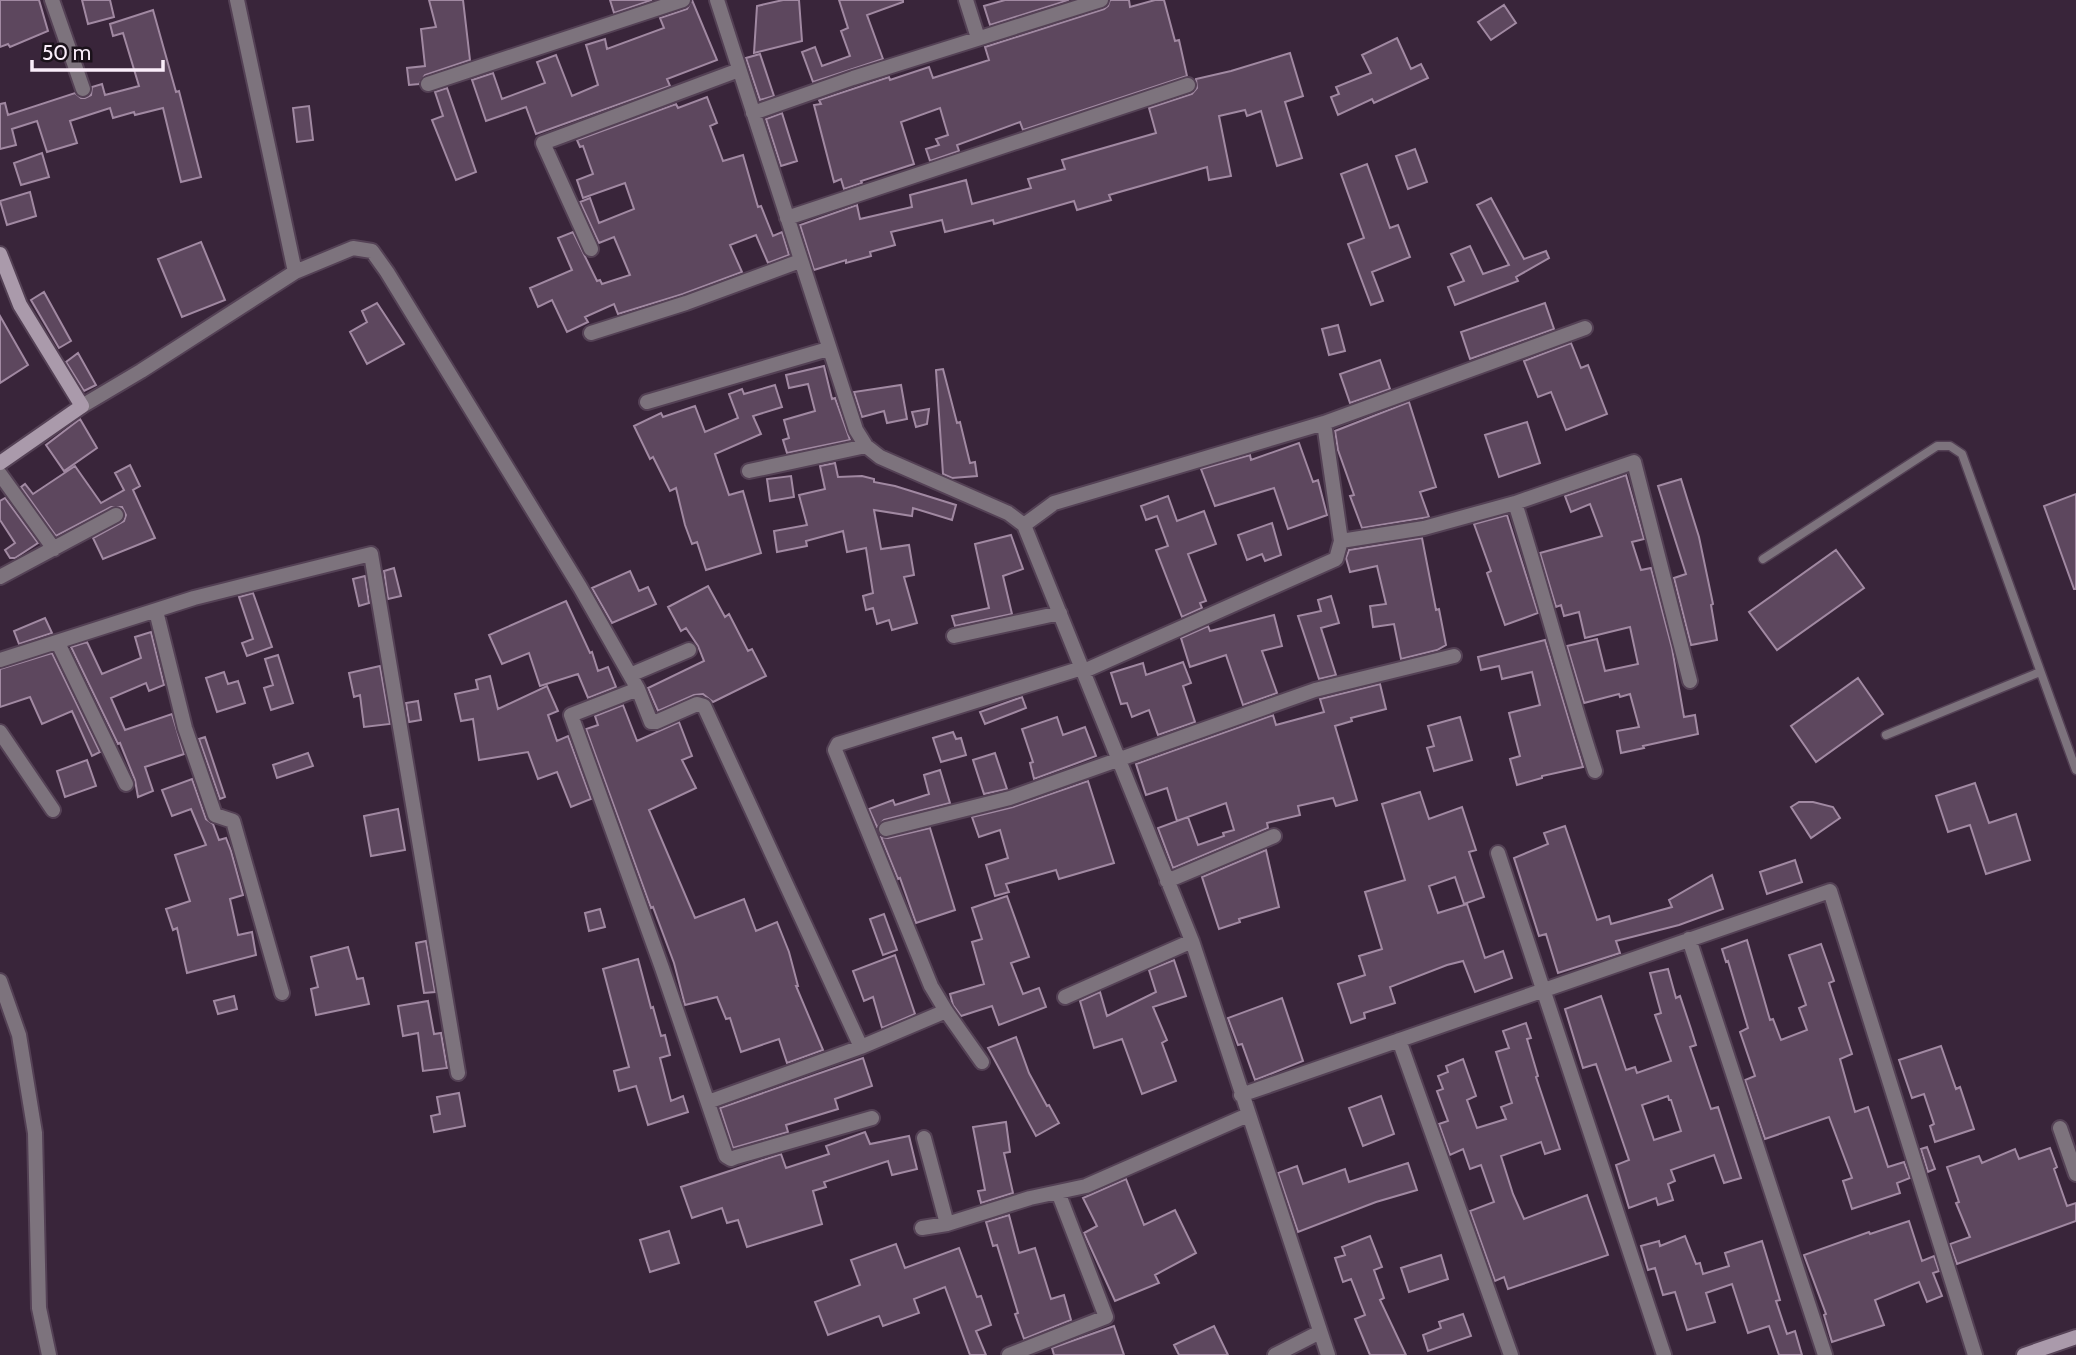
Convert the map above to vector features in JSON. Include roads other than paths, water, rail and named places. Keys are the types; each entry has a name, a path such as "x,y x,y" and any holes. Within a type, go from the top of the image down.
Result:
{"street":[{"path":"52,0 83,89"},
{"path":"237,0 295,272"},
{"path":"428,84 683,0"},
{"path":"965,0 978,38"},
{"path":"753,113 853,78 1101,0"},
{"path":"722,2 739,70 856,430 866,446 880,457 1008,513 1024,525 1192,941 1328,1355"},
{"path":"590,249 543,143 739,70"},
{"path":"787,218 1188,85"},
{"path":"0,463 82,406 141,372 295,272 353,248 372,251 580,587 638,690 651,722 697,704 704,706 861,1047"},
{"path":"0,254 20,305 82,406"},
{"path":"591,333 686,303 800,261"},
{"path":"1024,525 1054,503 1324,423 1585,328"},
{"path":"647,402 828,349"},
{"path":"982,1062 931,986 835,750 838,744 1083,670 1336,559 1341,541 1324,423"},
{"path":"749,471 866,446"},
{"path":"1341,541 1424,528 1515,503 1634,462 1690,681"},
{"path":"0,474 54,549"},
{"path":"1515,503 1595,771"},
{"path":"0,577 117,515"},
{"path":"0,660 194,598 371,554 458,1073"},
{"path":"156,611 185,728 215,815 233,821 282,993"},
{"path":"954,636 1060,613"},
{"path":"58,643 126,784"},
{"path":"630,675 689,650"},
{"path":"886,830 1010,798 1315,690 1454,656"},
{"path":"638,690 571,715 726,1156 731,1159 872,1118"},
{"path":"0,732 52,810"},
{"path":"1167,881 1274,836"},
{"path":"1498,853 1664,1355"},
{"path":"1241,1095 1830,891 1975,1355"},
{"path":"1689,939 1825,1355"},
{"path":"1065,997 1192,941"},
{"path":"0,981 19,1035 35,1133 39,1308 49,1355"},
{"path":"708,1102 861,1047 946,1011"},
{"path":"1399,1040 1511,1355"},
{"path":"922,1228 947,1224 1086,1186 1248,1115"},
{"path":"2060,1128 2076,1174"},
{"path":"924,1138 947,1224"},
{"path":"1009,1355 1107,1317 1058,1192"},
{"path":"1275,1355 1320,1332"},
{"path":"2024,1355 2076,1337"}],"lane":[{"path":"1763,559 1937,446 1950,446 1962,454 2076,770"},
{"path":"1886,735 2040,672"}]}
